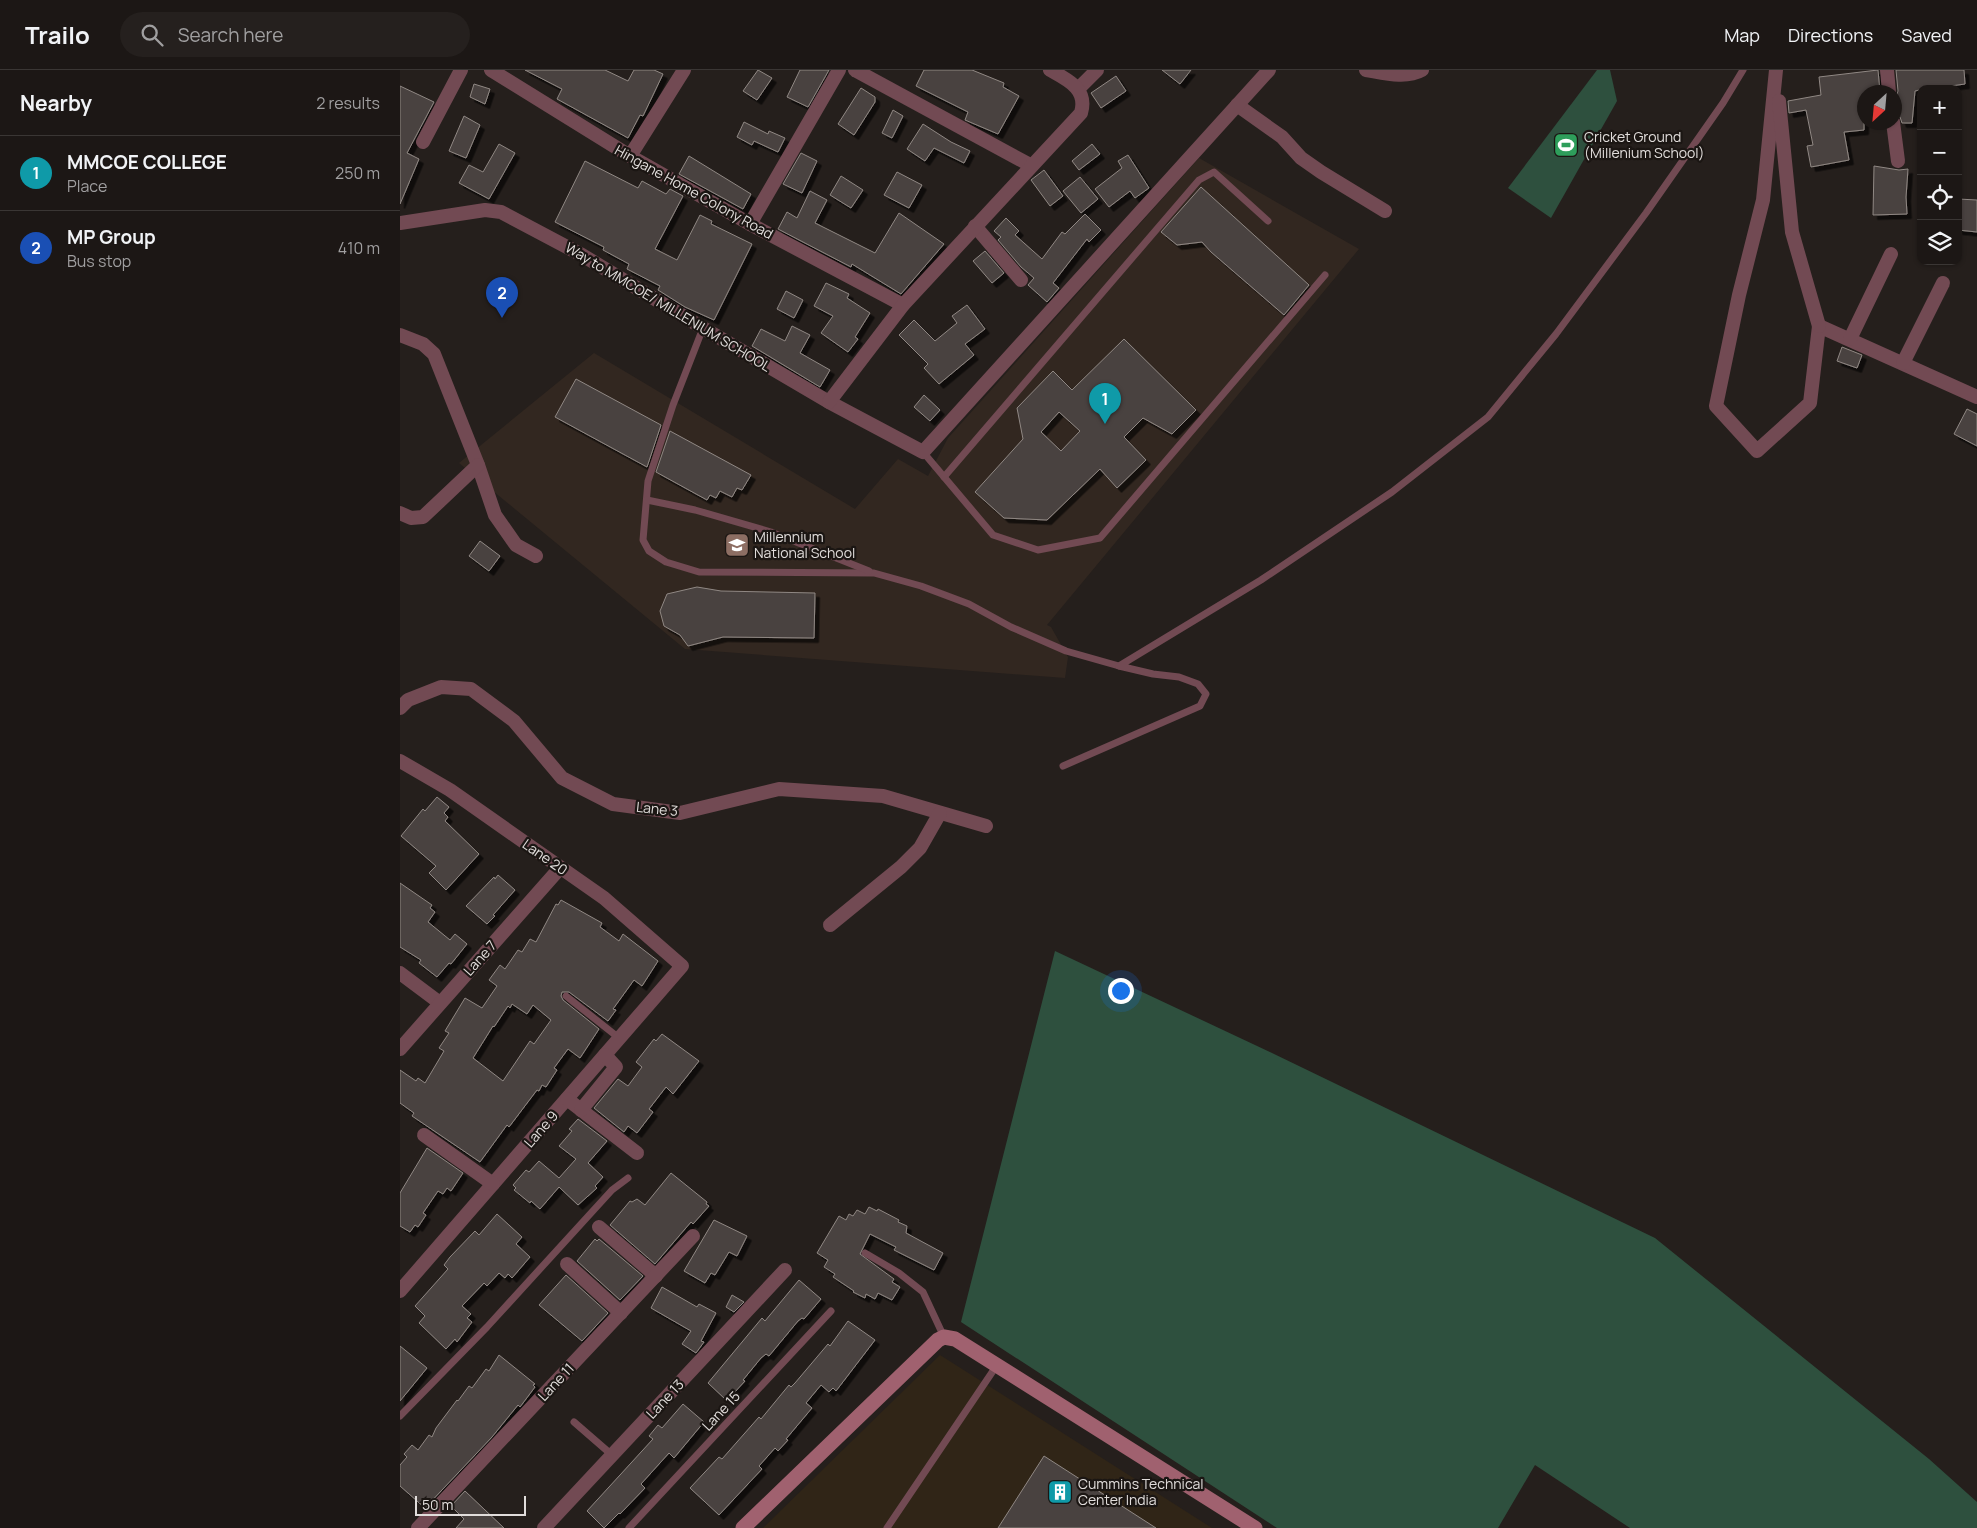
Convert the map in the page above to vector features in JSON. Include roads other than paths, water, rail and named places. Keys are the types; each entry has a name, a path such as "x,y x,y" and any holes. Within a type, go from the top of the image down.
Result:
{"street":[{"path":"423,142 461,70"},
{"name":"Hingane Home Colony Road","path":"490,70 630,156 750,224 903,305"},
{"path":"630,156 684,70"},
{"path":"750,224 839,70"},
{"path":"855,70 1030,165"},
{"path":"829,402 903,305 1030,165 1081,113 1083,106 1082,97 1078,90 1070,81 1050,70"},
{"path":"1078,90 1097,70"},
{"path":"923,452 1269,70"},
{"path":"1366,70 1407,75 1422,70"},
{"path":"1819,326 1810,403 1757,451 1716,406 1739,294 1763,200 1776,70 1792,232 1819,326 1977,397"},
{"path":"1886,70 1888,85"},
{"path":"1237,105 1282,137 1301,158 1385,211"},
{"path":"1894,130 1898,161"},
{"name":"Way to MMCOE/ MILLENIUM SCHOOL","path":"400,223 486,210 501,212 582,255 829,402 923,452"},
{"path":"976,226 1021,280"},
{"path":"1850,340 1891,254"},
{"path":"1903,364 1943,283"},
{"path":"400,335 423,344 434,354 478,465 495,515 516,545 536,556"},
{"path":"400,513 412,518 423,517 478,465"},
{"name":"Lane 3","path":"400,708 408,700 442,687 471,689 514,721 562,778 612,804 680,813 779,789 883,796 986,826"},
{"name":"Lane 20","path":"400,761 450,790 604,898 682,966"},
{"path":"830,925 862,898 880,886 920,848 940,813"},
{"name":"Lane 7","path":"400,1049 560,868"},
{"name":"Lane 9","path":"400,1292 682,966"},
{"path":"400,973 440,1004"},
{"path":"581,1110 616,1067 605,1055"},
{"path":"567,1099 637,1153"},
{"path":"424,1135 494,1184"},
{"path":"599,1226 656,1276"},
{"name":"Lane 11","path":"418,1528 693,1236"},
{"path":"567,1264 621,1313"},
{"name":"Lane 13","path":"544,1528 785,1270"},
{"path":"743,1528 938,1340 944,1337 955,1339 1255,1528"}],"lane":[{"path":"1119,666 1261,580 1392,492 1488,417 1556,334 1646,213 1723,103 1743,70"},
{"path":"944,477 1199,180 1214,172 1268,221"},
{"path":"923,452 993,535 1038,550 1100,538 1325,274"},
{"path":"703,328 648,481 643,540 648,551 666,562 699,572 874,572"},
{"path":"647,500 696,510 771,532 874,572 921,586 969,604 1011,627 1066,652 1153,674 1179,677 1198,684 1206,694 1200,706 1063,766"},
{"path":"566,996 620,1038"},
{"path":"400,1416 488,1327 612,1190 628,1178"},
{"path":"865,1253 899,1273 923,1292 944,1337"},
{"name":"Lane 15","path":"629,1528 831,1311"},
{"path":"887,1528 997,1366"},
{"path":"574,1422 612,1455"}],"place":[{"name":"Cricket Ground (Millenium School)","path":"1566,145"},
{"name":"MP Group","path":"502,318"},
{"name":"MMCOE COLLEGE","path":"1105,424"},
{"name":"Millennium National School","path":"737,545"},
{"name":"Cummins Technical Center India","path":"1060,1492"}]}
